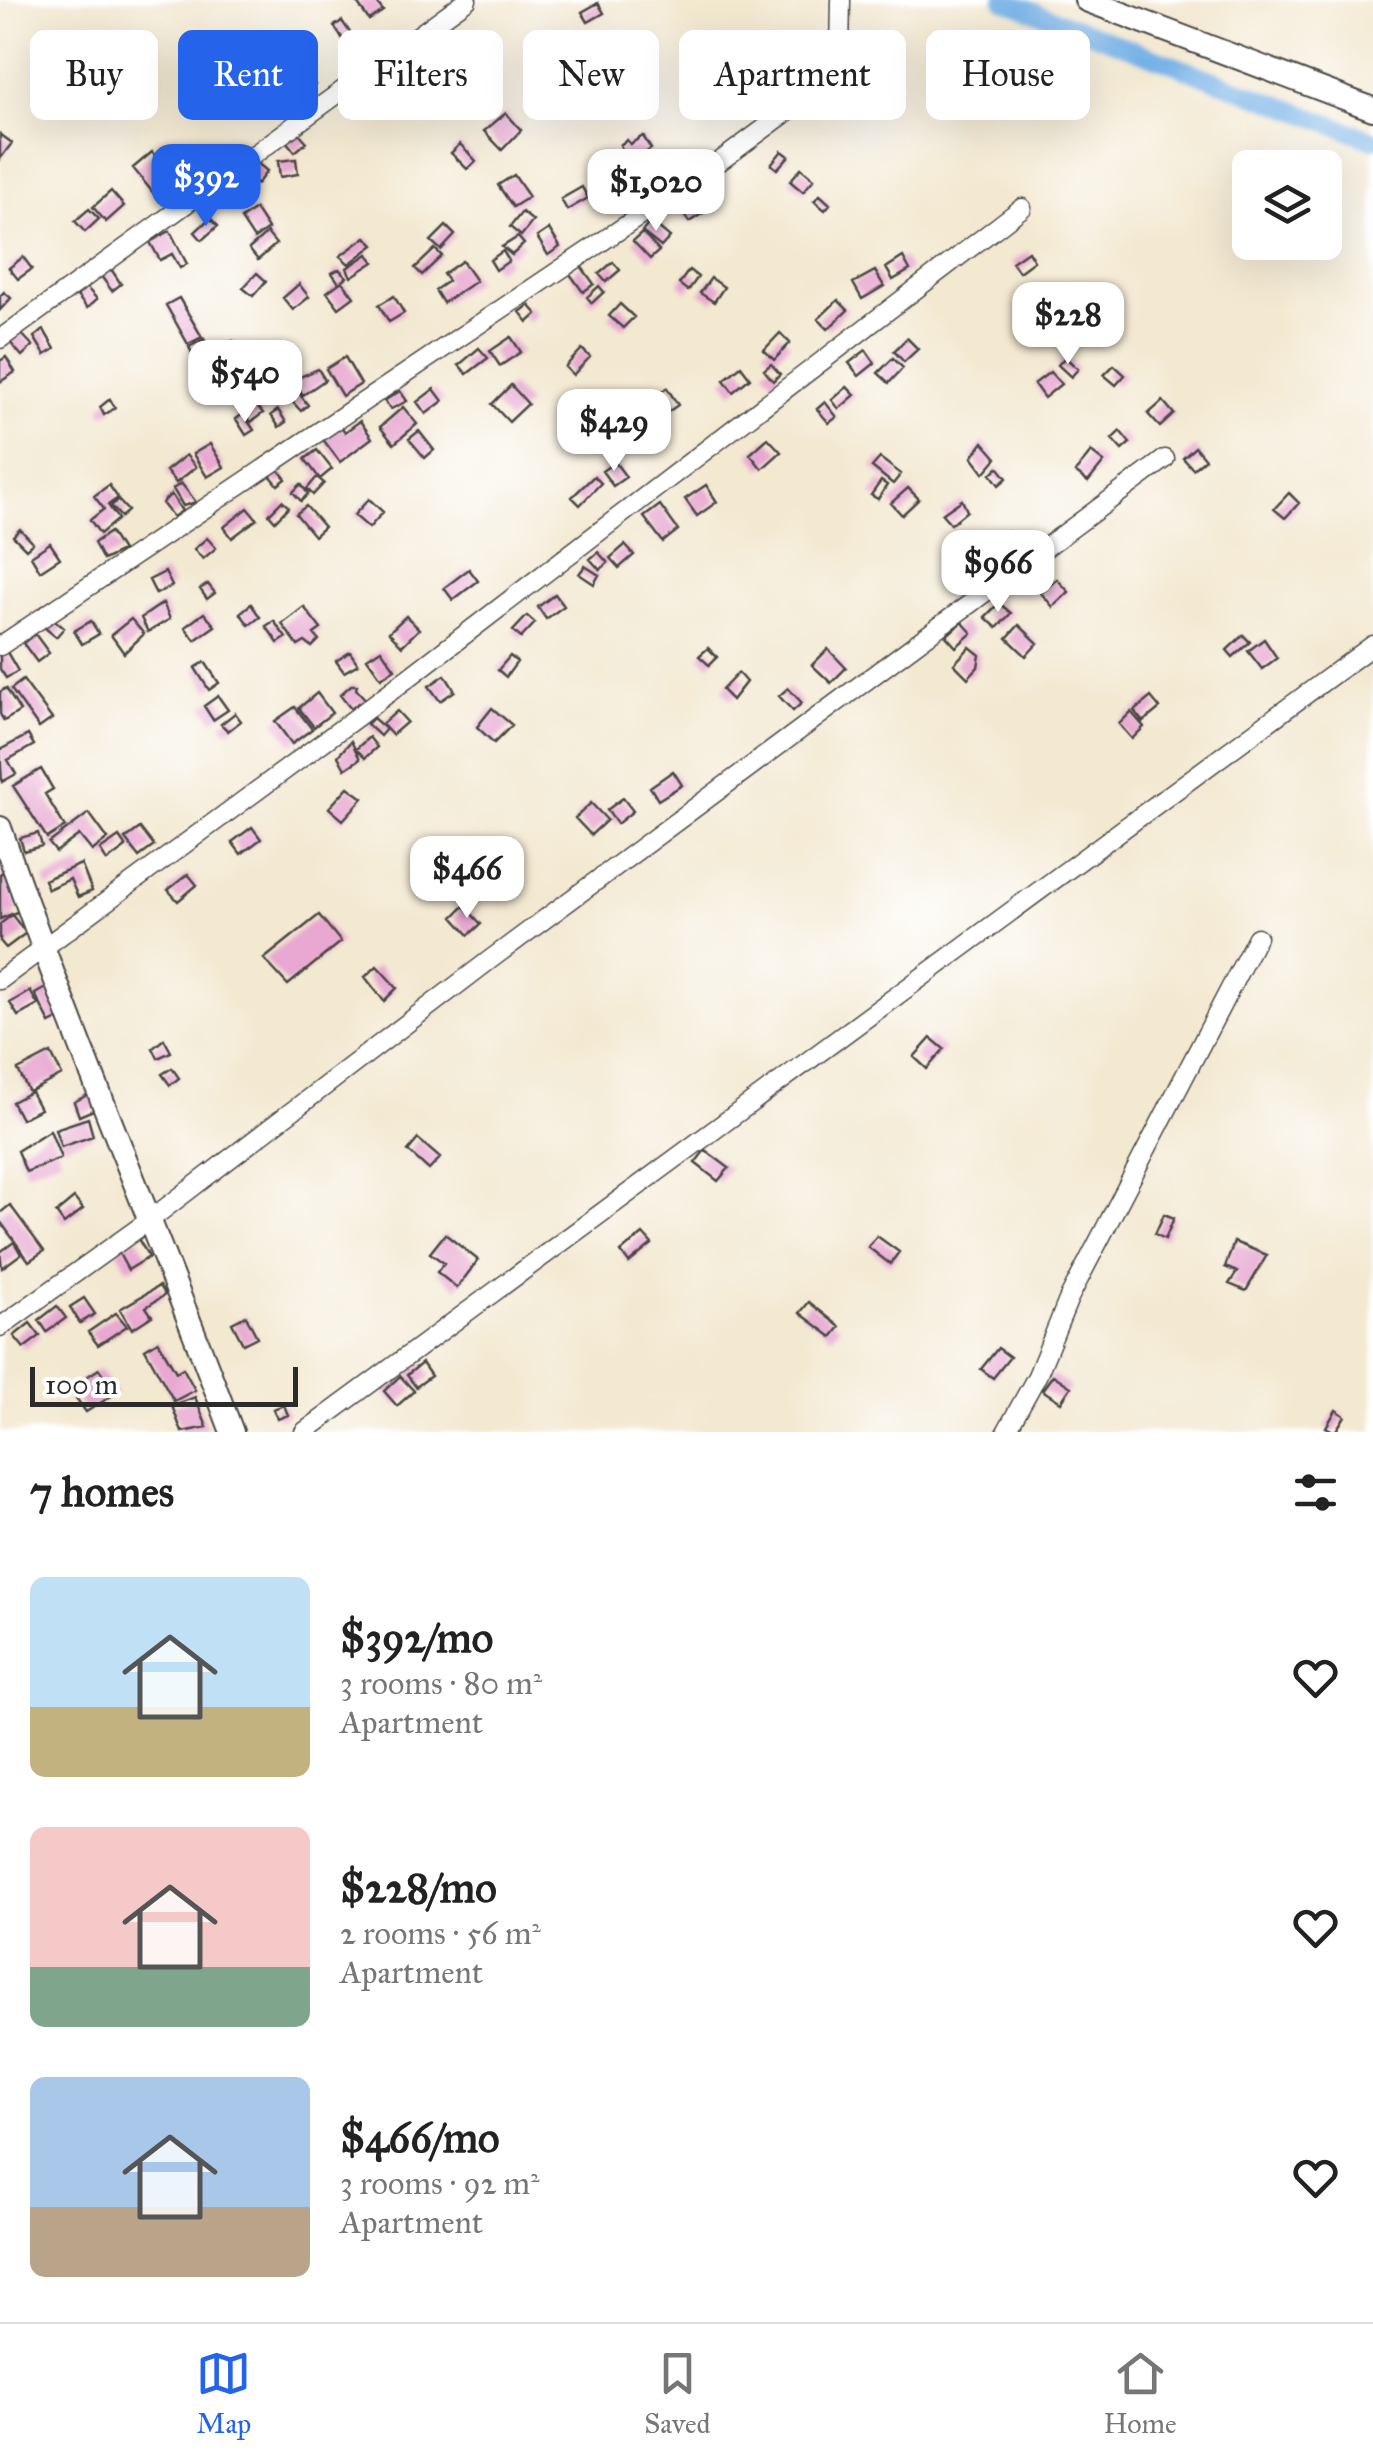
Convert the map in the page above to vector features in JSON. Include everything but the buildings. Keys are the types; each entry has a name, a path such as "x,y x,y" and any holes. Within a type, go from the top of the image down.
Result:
{"street":[{"path":"0,339 466,0"},
{"path":"0,646 704,174 803,100 840,54 841,0"},
{"path":"1086,0 1373,109"},
{"path":"0,980 388,693 1022,208"},
{"path":"0,1327 1165,460"},
{"path":"304,1432 1373,645"},
{"path":"0,828 43,951 232,1432"},
{"path":"1006,1432 1037,1376 1070,1298 1257,937"}],"waterway":[{"path":"1003,0 1373,140"}]}
